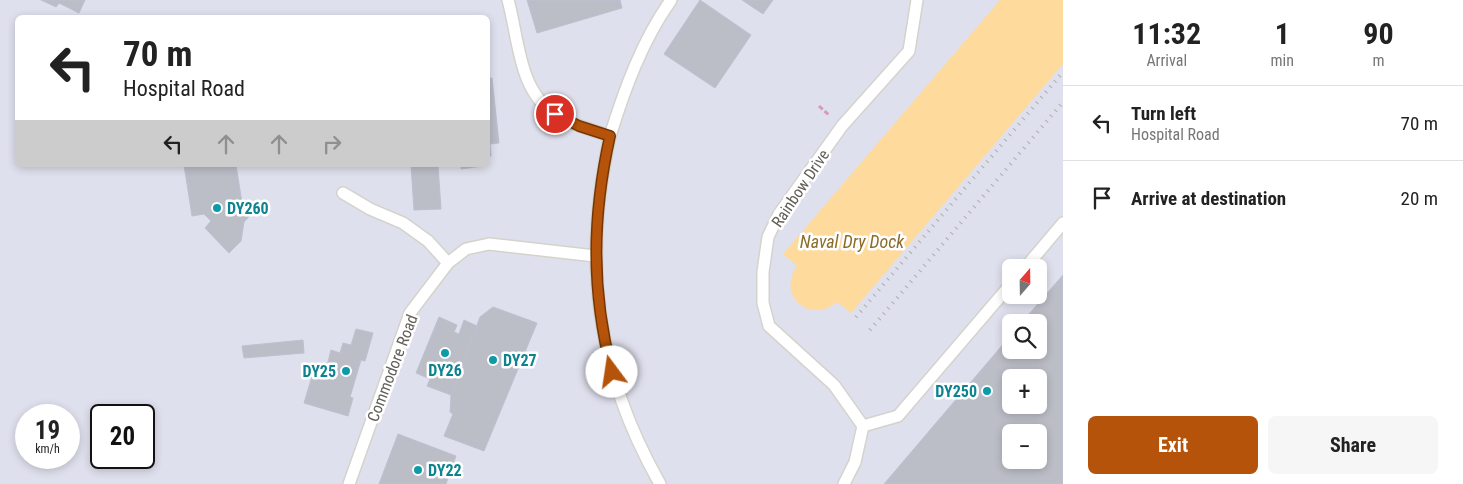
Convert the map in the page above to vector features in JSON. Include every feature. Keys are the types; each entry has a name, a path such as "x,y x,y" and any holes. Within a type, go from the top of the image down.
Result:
{"lane":[{"path":"508,0 523,68 535,95 555,114 579,126 610,136"},
{"path":"660,484 627,420 617,388 601,322 595,256 599,193 610,136 646,40 671,0"},
{"name":"Rainbow Drive","path":"862,426 834,385 769,326 764,303 763,272 768,237 779,214 842,126 908,51 916,0"},
{"path":"343,194 403,223 428,241 448,263"},
{"path":"1033,259 1063,223"},
{"name":"Commodore Road","path":"349,484 410,313 448,263 466,249 489,244 595,256"},
{"path":"844,484 855,462 862,426 898,416 1002,295"}],"water":[{"name":"Naval Dry Dock","path":"1000,0 1063,0 1063,64 851,313 837,302 827,308 816,310 799,304 793,296 791,287 792,277 797,266 783,254"}],"building":[{"path":"41,0 85,0 79,13 59,3 56,7"},
{"path":"527,0 620,0 622,8 537,33"},
{"path":"700,0 751,35 715,88 664,54"},
{"path":"742,0 773,0 763,14"},
{"path":"490,78 492,78 499,143 490,144"},
{"name":"DY260","path":"184,167 236,167 243,209 251,201 258,207 244,222 241,241 229,253 205,228 211,221 204,214 192,216"},
{"path":"411,167 438,167 441,209 414,210"},
{"name":"DY250","path":"1063,275 1063,484 884,484 1002,346 1002,359 1047,359 1047,314 1029,314 1038,304 1048,304 1048,292"},
{"name":"DY27","path":"493,307 537,323 484,451 444,436 453,414 450,412 451,395 480,317"},
{"name":"DY26","path":"439,317 457,325 454,332 459,334 464,320 477,326 451,395 427,386 430,379 416,373"},
{"name":"DY25","path":"356,329 373,333 365,361 361,360 350,397 353,398 348,416 304,403 313,373 331,379 335,369 327,366 331,350 340,353 343,343 351,345"},
{"path":"303,340 304,353 244,358 242,346"},
{"name":"DY22","path":"398,434 456,456 446,484 379,484"}],"railway":[{"path":"856,317 1063,72"},
{"path":"870,330 1063,102"}],"place":[{"name":"DY260","path":"217,208"},
{"name":"DY26","path":"445,353"},
{"name":"DY27","path":"493,360"},
{"name":"DY25","path":"346,371"},
{"name":"DY250","path":"987,391"},
{"name":"DY22","path":"418,470"}],"route":[{"path":"555,114 579,126 610,136 599,193 595,256 601,322 612,372"}]}
